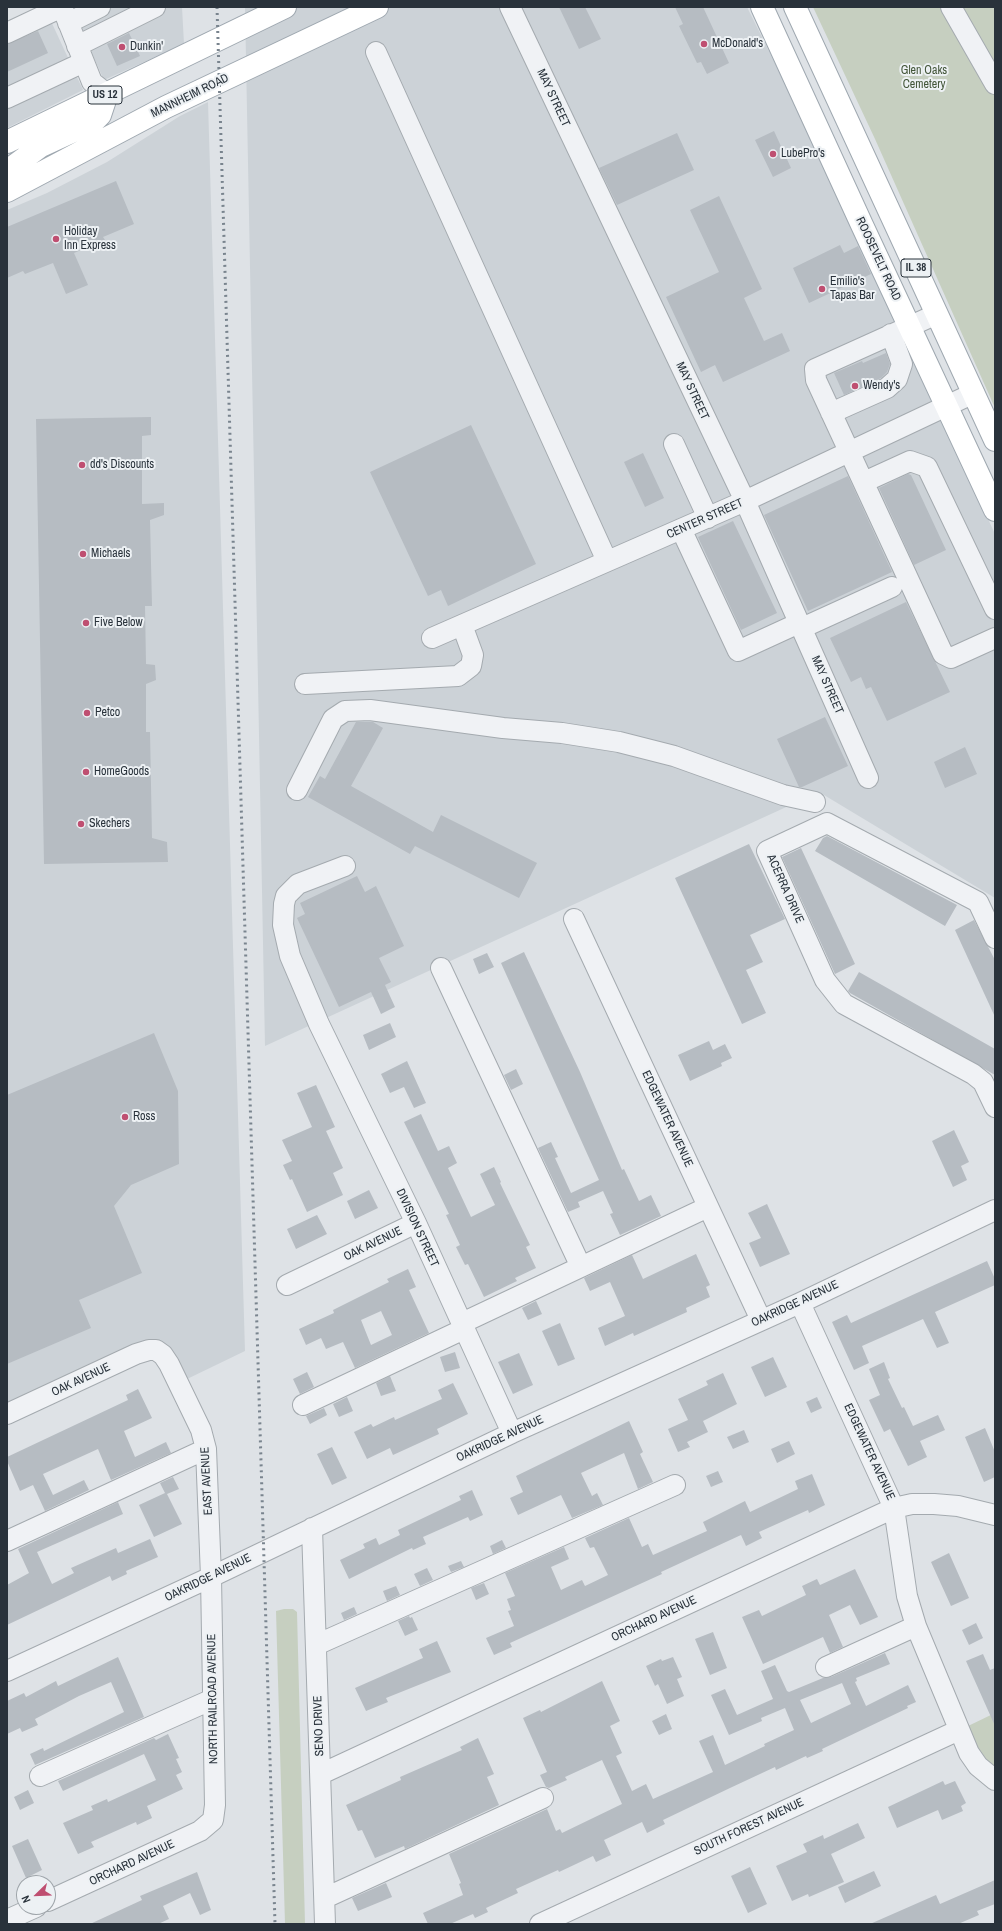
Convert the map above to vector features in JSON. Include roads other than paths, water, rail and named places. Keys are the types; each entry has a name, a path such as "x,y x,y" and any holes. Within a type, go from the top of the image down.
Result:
{"main road":[{"name":"US 12","path":"7,142 285,7"},
{"name":"MANNHEIM ROAD","path":"7,191 166,107 376,7"},
{"name":"ROOSEVELT ROAD","path":"762,7 900,330 946,407 995,510"},
{"name":"IL 38","path":"795,7 995,440"},
{"path":"7,171 41,146 94,122 100,115 107,94"}],"street":[{"path":"7,33 64,12 100,7"},
{"path":"7,98 81,54 155,7"},
{"name":"MAY STREET","path":"510,7 745,501 868,778"},
{"path":"951,7 995,84"},
{"path":"64,12 92,82 107,94"},
{"path":"376,52 607,562"},
{"path":"937,314 815,369 816,380 943,654 951,658 995,638"},
{"path":"831,413 887,388 897,380 902,364 900,330"},
{"name":"CENTER STREET","path":"432,638 708,518 974,393"},
{"path":"674,444 708,518"},
{"path":"864,482 910,461 927,467 995,609"},
{"path":"681,529 738,651 892,587"},
{"path":"305,684 458,676 471,666 473,655 462,625"},
{"path":"297,790 333,719 345,711 370,710 496,727 562,732 620,742 674,756 776,792 815,802"},
{"name":"ACERRA DRIVE","path":"995,938 978,902 827,823 767,851 825,980 844,1004 973,1074 983,1082 995,1107"},
{"name":"DIVISION STREET","path":"345,866 298,884 286,896 283,925 288,952 319,1024 416,1223 512,1433"},
{"name":"EDGEWATER AVENUE","path":"574,919 761,1320"},
{"path":"441,968 581,1267"},
{"path":"303,1405 581,1267 708,1208"},
{"name":"OAKRIDGE AVENUE","path":"7,1671 211,1577 512,1433 800,1303 995,1210"},
{"name":"OAK AVENUE","path":"287,1285 416,1223"},
{"name":"EDGEWATER AVENUE","path":"800,1303 894,1508 907,1596 916,1626 969,1753 978,1766 995,1780"},
{"name":"OAK AVENUE","path":"7,1414 136,1354 149,1350 156,1350"},
{"name":"EAST AVENUE","path":"156,1350 163,1355 170,1364 201,1430 206,1450 211,1577"},
{"path":"7,1541 206,1450"},
{"path":"316,1646 674,1485"},
{"name":"ORCHARD AVENUE","path":"321,1774 894,1508 912,1504 934,1504 958,1506 995,1515"},
{"name":"SENO DRIVE","path":"312,1528 325,1924"},
{"name":"NORTH RAILROAD AVENUE","path":"211,1577 215,1805 213,1820"},
{"path":"826,1667 916,1626"},
{"path":"40,1776 213,1699"},
{"name":"SOUTH FOREST AVENUE","path":"540,1924 959,1730"},
{"path":"325,1898 543,1798"},
{"name":"ORCHARD AVENUE","path":"56,1897 200,1831 213,1820"},
{"path":"7,1920 18,1915"}],"railway":[{"path":"217,7 275,1924"}],"place":[{"name":"McDonald's","path":"704,44"},
{"name":"Dunkin'","path":"122,47"},
{"name":"LubePro's","path":"773,154"},
{"name":"Holiday Inn Express","path":"56,239"},
{"name":"Emilio's Tapas Bar","path":"822,289"},
{"name":"Wendy's","path":"855,386"},
{"name":"dd's Discounts","path":"82,465"},
{"name":"Michaels","path":"83,554"},
{"name":"Five Below","path":"86,623"},
{"name":"Petco","path":"87,713"},
{"name":"HomeGoods","path":"86,772"},
{"name":"Skechers","path":"81,824"},
{"name":"Ross","path":"125,1117"}],"park label":[{"name":"Glen Oaks Cemetery","path":"924,78"}]}
